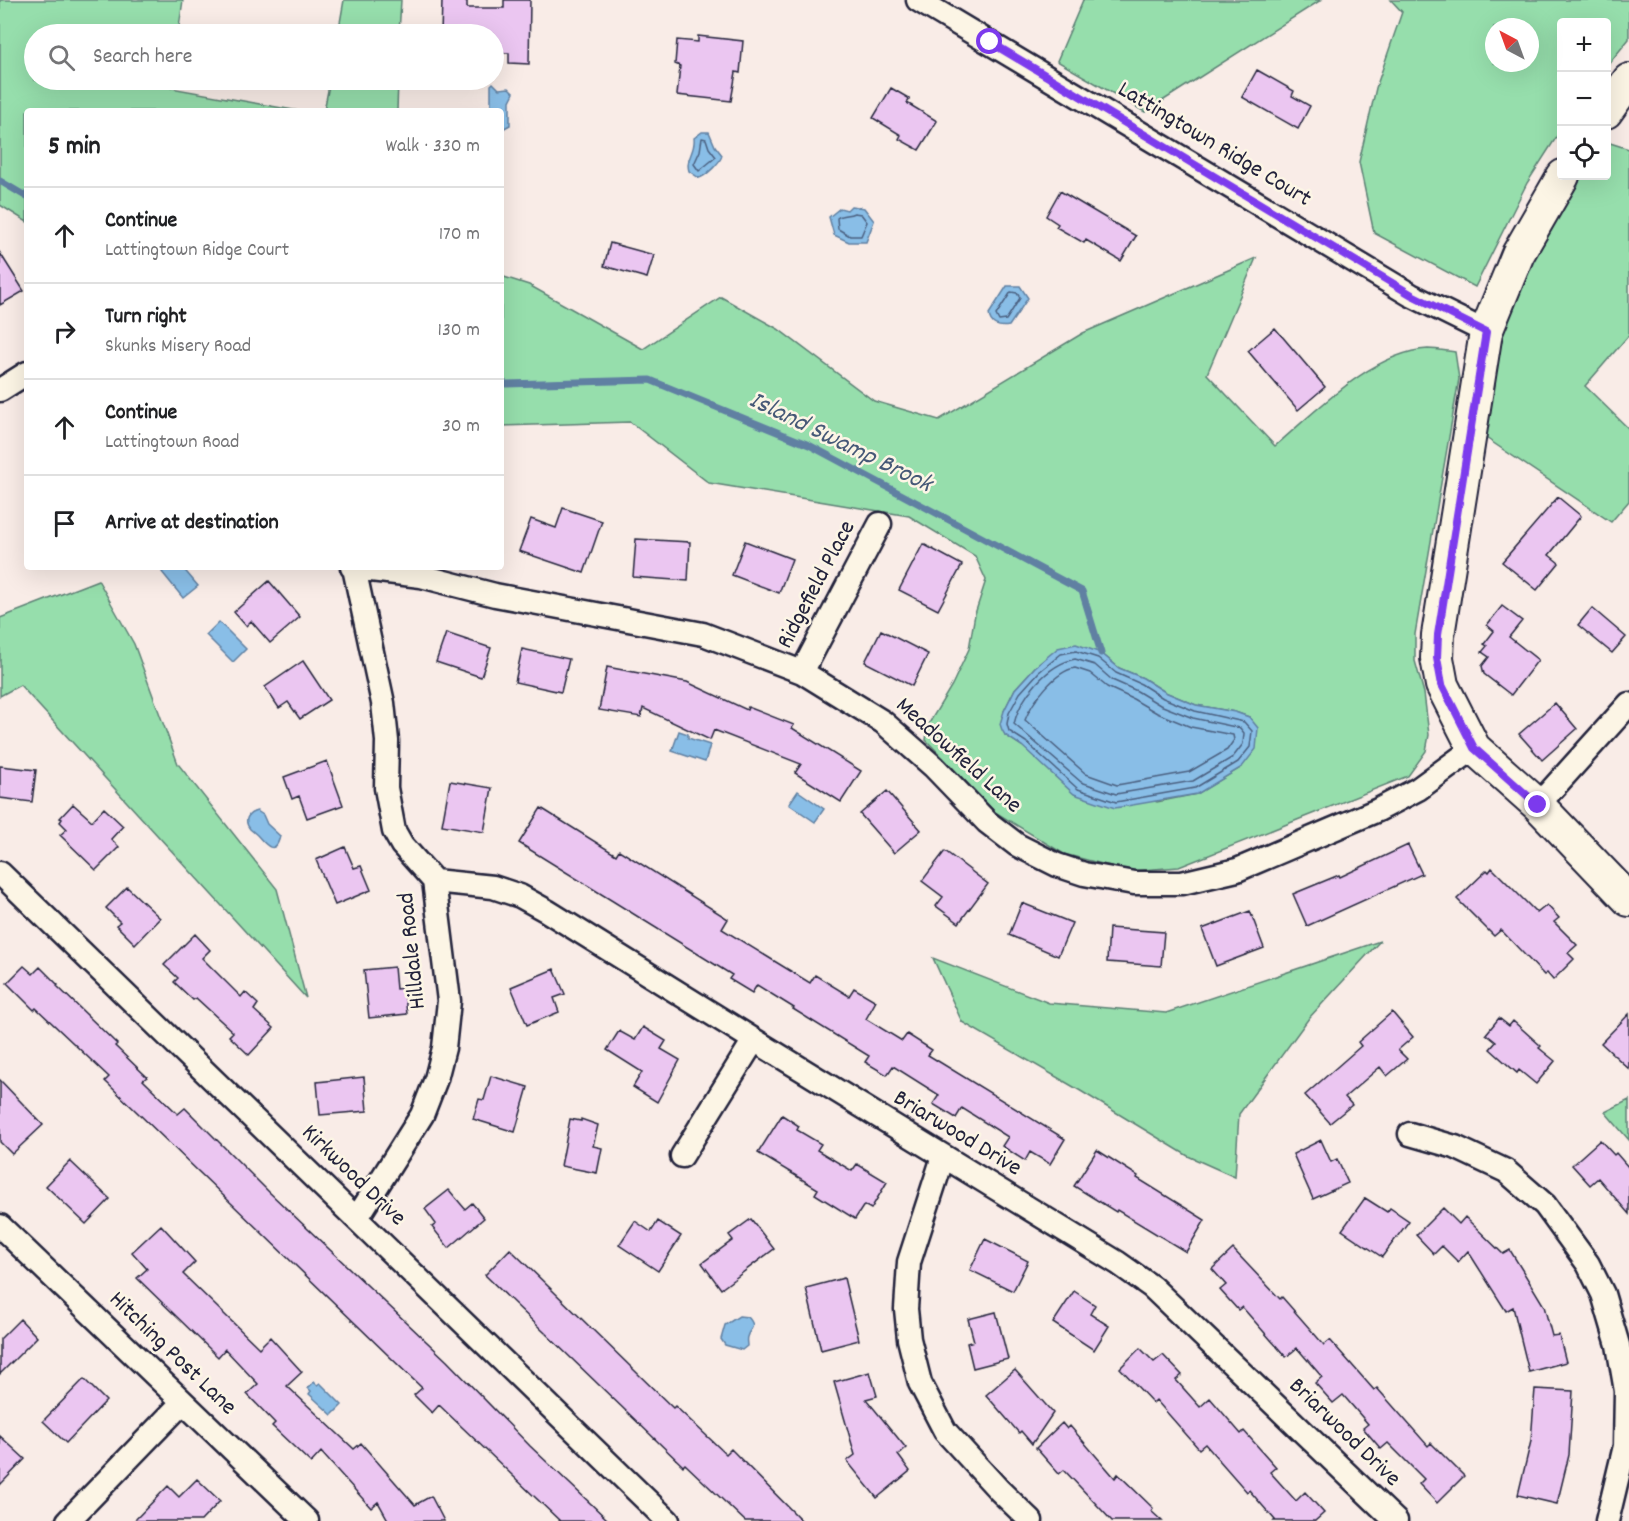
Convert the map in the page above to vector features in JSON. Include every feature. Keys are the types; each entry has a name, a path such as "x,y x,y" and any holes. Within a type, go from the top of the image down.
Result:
{"main road":[{"path":"1611,105 1629,81"},
{"path":"1561,180 1518,254 1486,332 1438,635 1437,658 1442,685 1474,748 1538,805 1629,900"}],"street":[{"name":"Lattingtown Ridge Court","path":"918,0 1412,295 1486,332"},
{"path":"0,390 24,375"},
{"name":"Ridgefield Place","path":"802,672 880,524"},
{"name":"Hilldale Road","path":"353,570 383,703 387,741 386,788 394,831 402,845 434,881 448,1000 444,1048 436,1079 422,1115 357,1218"},
{"name":"Meadowfield Lane","path":"370,570 422,576 495,596 703,634 802,672 884,722 934,767 987,822 1017,845 1057,865 1084,874 1134,883 1182,883 1237,870 1378,810 1418,789 1474,748"},
{"path":"1538,805 1629,704"},
{"name":"Kirkwood Drive","path":"0,873 668,1521"},
{"name":"Briarwood Drive","path":"434,881 493,888 520,896 547,911 1118,1263 1152,1287 1396,1521"},
{"path":"682,1156 753,1040"},
{"path":"1410,1134 1455,1147 1506,1171 1545,1205 1588,1264 1603,1294 1618,1345 1626,1391 1625,1446 1607,1521"},
{"path":"943,1157 909,1262 906,1309 909,1339 920,1383 945,1431 1031,1521"},
{"name":"Hitching Post Lane","path":"0,1227 307,1521"},
{"path":"68,1521 183,1402"}],"green space":[{"path":"0,0 183,0 179,24 24,24 24,90 182,90 282,108 24,108 24,220 0,205"},
{"path":"344,0 401,0 400,24 340,24"},
{"path":"1083,0 1321,0 1145,112 1057,61"},
{"path":"1391,0 1629,0 1629,39 1611,61 1611,18 1557,18 1557,136 1527,183 1475,287 1374,233 1359,162 1376,88 1402,12"},
{"path":"328,90 398,90 397,108 325,108"},
{"path":"1611,143 1629,149 1629,335 1585,386 1629,429 1629,501 1611,522 1483,436 1502,330 1526,255 1571,180 1611,180"},
{"path":"1256,258 1207,374 1275,446 1346,386 1386,360 1428,349 1455,352 1459,379 1415,634 1415,661 1424,693 1429,735 1426,751 1408,776 1179,867 1129,871 1064,854 995,812 926,740 928,725 952,685 969,649 975,614 986,580 975,556 909,516 709,483 630,422 504,426 504,277 529,285 643,349 721,297 778,329 874,401 939,420 1083,333","holes":["1101,653 1119,668 1143,678 1165,692 1196,705 1249,717 1242,767 1197,794 1157,802 1022,746 1005,735 1004,711 1015,689 1035,667"]},
{"path":"98,580 134,644 178,764 277,889 306,998 20,685 0,696 0,618"},
{"path":"1380,941 1309,1018 1239,1114 1235,1177 1188,1156 962,1022 933,958 1049,1003 1166,1013"},
{"path":"1629,1100 1629,1140 1605,1112"}],"water":[{"path":"509,88 514,93 510,101 510,125 504,128 504,108 491,108 491,90"},
{"path":"702,132 709,132 722,155 713,168 699,178 689,171 688,163 694,147 694,138"},
{"path":"851,206 864,208 874,221 866,242 849,242 834,235 829,217 840,208 847,210"},
{"path":"1007,286 1020,286 1028,298 1009,326 1002,327 991,321 989,314"},
{"path":"185,570 198,586 183,598 162,572"},
{"path":"219,622 246,649 233,662 206,635"},
{"path":"1076,644 1101,653 1119,668 1143,678 1165,692 1196,705 1249,717 1258,728 1256,749 1242,767 1197,794 1115,808 1074,794 1022,746 1005,735 1000,724 1015,689 1035,667 1058,648"},
{"path":"679,731 688,734 688,738 710,745 705,762 672,751"},
{"path":"798,791 824,809 815,822 789,804"},
{"path":"257,811 280,836 275,846 266,845 248,826 247,817"},
{"path":"739,1316 748,1317 753,1326 747,1337 747,1346 742,1350 725,1345 721,1339 725,1325"},
{"path":"314,1382 317,1385 320,1383 342,1405 332,1415 309,1394 311,1391 308,1388"}],"building":[{"path":"504,0 530,0 529,64 509,63 509,53 504,53 504,24 441,24 442,1 467,1 467,8 504,8"},
{"path":"698,36 743,41 740,73 736,72 731,101 677,95 680,66 675,64 677,40 698,42"},
{"path":"1257,70 1294,91 1292,96 1310,106 1298,129 1242,97"},
{"path":"891,88 910,99 907,103 937,121 919,150 899,139 901,135 873,118"},
{"path":"1060,191 1136,236 1121,261 1086,240 1084,243 1056,227 1058,224 1046,216"},
{"path":"610,243 654,255 647,278 604,266"},
{"path":"0,253 24,291 0,305"},
{"path":"1275,328 1325,387 1298,410 1248,351"},
{"path":"1558,497 1581,516 1549,555 1559,563 1537,590 1502,562"},
{"path":"563,508 602,521 584,573 519,551 531,519 556,528"},
{"path":"636,539 690,542 688,581 633,577"},
{"path":"745,541 792,559 779,593 732,575"},
{"path":"923,544 962,565 938,610 899,590"},
{"path":"269,581 300,617 270,643 251,621 246,626 234,612"},
{"path":"1502,606 1522,621 1509,637 1538,660 1511,695 1484,674 1482,666 1489,657 1482,652 1487,646 1484,644 1494,631 1487,625"},
{"path":"1592,608 1626,637 1612,653 1578,625"},
{"path":"881,630 928,654 912,686 865,662"},
{"path":"446,633 491,648 481,677 436,662"},
{"path":"522,649 569,659 561,692 515,682"},
{"path":"303,661 329,700 300,719 288,702 279,708 265,687"},
{"path":"607,667 687,682 747,710 748,707 794,725 792,728 861,771 841,802 795,773 801,764 714,730 710,740 643,708 641,717 599,710"},
{"path":"1555,703 1577,729 1542,760 1519,734"},
{"path":"327,761 343,805 307,818 299,796 292,799 284,777"},
{"path":"0,766 36,770 32,802 0,798"},
{"path":"450,781 492,788 484,832 442,825"},
{"path":"887,791 921,830 894,853 860,814"},
{"path":"73,804 92,821 104,808 123,826 111,839 119,847 96,870 60,835 67,829 60,822 62,819 60,818"},
{"path":"541,808 616,855 619,850 728,919 722,929 810,983 815,975 849,996 854,988 876,1001 866,1019 902,1041 907,1034 932,1050 928,1055 1065,1139 1050,1164 1030,1152 1025,1161 1002,1146 1008,1137 962,1108 956,1118 933,1104 939,1095 893,1066 887,1075 865,1062 869,1056 794,1008 757,985 752,993 729,979 732,975 519,843"},
{"path":"1408,845 1422,874 1307,926 1293,894 1339,875 1340,877"},
{"path":"345,847 354,868 361,866 371,890 335,905 316,860"},
{"path":"945,851 988,884 959,923 936,906 943,897 922,881"},
{"path":"1492,868 1537,913 1547,905 1559,918 1554,922 1577,945 1568,953 1574,959 1553,980 1547,973 1544,975 1501,930 1494,936 1457,899 1487,870 1489,872"},
{"path":"127,887 160,918 135,944 116,925 120,922 106,908"},
{"path":"1022,903 1072,923 1058,956 1009,935"},
{"path":"1250,911 1264,948 1216,966 1202,929"},
{"path":"1109,928 1164,932 1161,966 1107,962"},
{"path":"195,934 210,950 202,958 241,997 245,992 258,1004 254,1010 274,1028 249,1055 229,1036 233,1032 196,998 193,1000 174,982 178,978 164,965"},
{"path":"24,966 33,974 40,967 117,1044 115,1046 147,1077 143,1080 178,1114 185,1108 609,1521 560,1521 439,1405 432,1413 414,1395 422,1388 105,1081 109,1077 7,983"},
{"path":"394,967 396,989 404,988 407,1014 369,1018 364,970"},
{"path":"554,969 565,994 554,998 559,1012 527,1025 511,987"},
{"path":"1392,1012 1413,1037 1398,1050 1407,1059 1387,1076 1380,1067 1345,1097 1352,1105 1330,1123 1305,1095 1361,1046 1358,1042"},
{"path":"1629,1014 1629,1069 1601,1043"},
{"path":"1499,1018 1509,1026 1513,1021 1555,1061 1536,1084 1519,1070 1517,1073 1490,1049 1496,1042 1486,1034"},
{"path":"643,1027 666,1041 661,1049 680,1060 657,1102 633,1087 642,1072 607,1050 619,1031 635,1040"},
{"path":"491,1076 528,1087 515,1132 473,1119 479,1099 484,1100"},
{"path":"364,1077 367,1111 320,1115 317,1082"},
{"path":"0,1080 43,1125 12,1154 0,1142"},
{"path":"782,1115 799,1126 797,1130 821,1144 817,1150 852,1171 857,1164 887,1182 871,1209 864,1205 855,1219 815,1194 818,1189 758,1153"},
{"path":"570,1119 581,1121 581,1119 598,1125 593,1146 602,1148 597,1173 561,1166"},
{"path":"1321,1140 1331,1162 1337,1159 1348,1183 1313,1199 1293,1154"},
{"path":"1600,1140 1629,1168 1629,1214 1598,1178 1590,1185 1572,1165"},
{"path":"1097,1150 1205,1220 1186,1252 1074,1186"},
{"path":"70,1161 110,1199 86,1224 46,1186"},
{"path":"449,1190 465,1209 472,1203 484,1218 449,1248 432,1227 436,1224 425,1209"},
{"path":"1365,1198 1387,1212 1390,1208 1409,1221 1382,1257 1342,1230"},
{"path":"1443,1208 1459,1224 1465,1217 1503,1254 1510,1250 1544,1306 1552,1336 1559,1335 1566,1362 1529,1372 1513,1307 1506,1311 1468,1251 1458,1262 1442,1246 1434,1254 1416,1235"},
{"path":"751,1219 774,1249 721,1289 702,1263 733,1240 729,1235"},
{"path":"635,1221 651,1232 658,1221 681,1236 658,1271 619,1245"},
{"path":"161,1225 195,1262 183,1274 259,1348 270,1337 302,1372 287,1386 354,1449 361,1443 415,1505 431,1496 444,1521 386,1521 388,1520 378,1502 371,1508 321,1452 311,1463 272,1426 275,1423 247,1394 258,1384 225,1349 218,1357 137,1278 147,1269 132,1252"},
{"path":"985,1239 1028,1261 1013,1291 970,1270"},
{"path":"510,1249 673,1408 675,1406 726,1454 731,1449 802,1521 745,1521 685,1464 683,1466 485,1275"},
{"path":"1233,1249 1280,1299 1282,1297 1324,1345 1330,1340 1374,1390 1377,1388 1428,1446 1431,1443 1464,1476 1437,1503 1419,1484 1424,1479 1388,1443 1381,1449 1363,1428 1368,1424 1343,1395 1333,1403 1315,1383 1322,1377 1297,1348 1286,1357 1242,1307 1238,1310 1220,1290 1226,1285 1212,1269"},
{"path":"844,1278 859,1340 821,1350 806,1288"},
{"path":"1074,1291 1095,1305 1090,1314 1109,1326 1094,1350 1053,1323"},
{"path":"996,1312 1008,1359 973,1368 967,1343 974,1341 968,1319"},
{"path":"20,1319 37,1337 0,1374 0,1339"},
{"path":"1140,1348 1154,1362 1163,1355 1182,1375 1176,1380 1200,1407 1210,1398 1241,1434 1244,1431 1276,1467 1270,1472 1296,1501 1305,1492 1324,1513 1315,1521 1274,1521 1249,1490 1247,1492 1205,1444 1199,1449 1156,1400 1153,1403 1120,1368"},
{"path":"1015,1370 1053,1413 1032,1444 1021,1431 1019,1433 986,1395"},
{"path":"870,1372 877,1396 866,1399 906,1448 898,1455 910,1471 877,1498 847,1461 855,1455 834,1382"},
{"path":"84,1379 106,1401 66,1443 43,1421"},
{"path":"1535,1389 1573,1391 1569,1455 1557,1504 1518,1495 1531,1441"},
{"path":"1062,1423 1067,1429 1070,1426 1115,1478 1118,1474 1153,1508 1151,1511 1162,1521 1112,1521 1064,1470 1059,1474 1036,1448"},
{"path":"0,1436 25,1459 0,1485"},
{"path":"197,1479 220,1501 201,1521 134,1521 168,1486 179,1497"}],"waterway":[{"name":"Island Swamp Brook","path":"0,181 24,195"},
{"name":"Island Swamp Brook","path":"504,383 650,380 809,445 1082,591 1101,653"}],"route":[{"path":"990,42 1412,295 1486,332 1438,635 1437,658 1442,685 1474,748 1538,805"}]}
